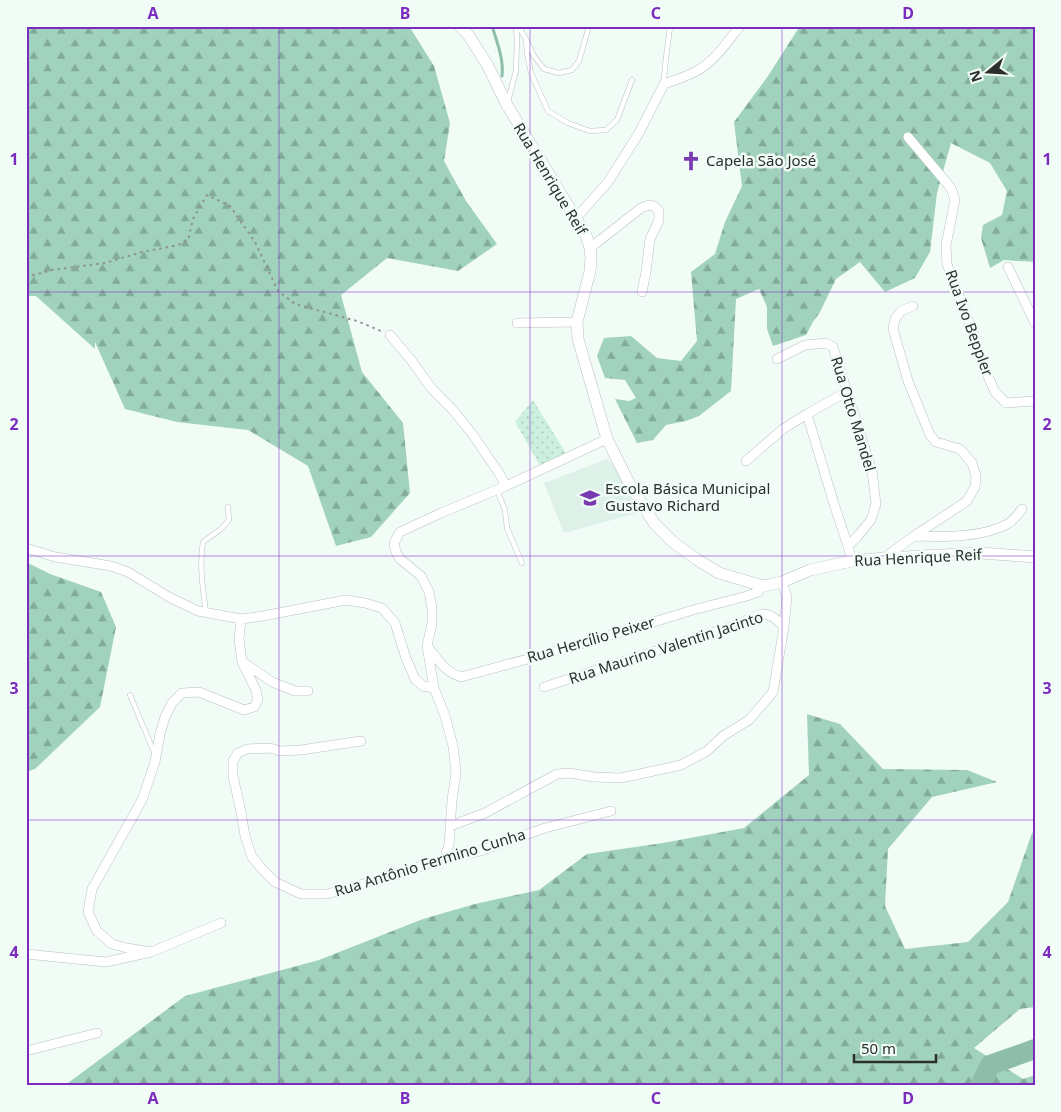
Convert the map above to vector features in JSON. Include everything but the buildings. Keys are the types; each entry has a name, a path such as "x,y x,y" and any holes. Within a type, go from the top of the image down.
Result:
{"street":[{"name":"Rua Henrique Reif","path":"460,26 469,36 488,66 506,106 586,235 591,258 590,271 577,322 578,339 607,439 642,506 654,523 673,542 718,573 763,586 782,582 810,570 852,561 981,553 1034,555"},
{"path":"576,218 608,182 639,133 664,84 700,69 720,51 740,26"},
{"name":"Rua Ivo Beppler","path":"908,137 951,188 955,200 946,245 947,264 973,333 979,356 995,392 1006,403 1035,402"},
{"path":"590,248 642,208 649,205 654,206 659,211 659,220 650,239 642,292"},
{"path":"1008,268 1035,323"},
{"path":"884,558 967,501 975,487 976,476 972,463 960,449 936,442 930,435 908,381 893,329 895,318 901,310 913,306"},
{"path":"517,323 577,322"},
{"path":"390,335 432,389 453,410 473,435 499,473 501,488"},
{"name":"Rua Otto Mandel","path":"777,359 806,345 826,343 833,347 872,471 876,504 871,520 848,546"},
{"path":"746,462 783,429 848,391"},
{"path":"807,414 852,561"},
{"path":"444,859 449,844 456,773 453,746 445,716 434,688 427,646 432,623 430,592 421,576 400,560 394,543 400,532 607,439"},
{"path":"914,536 950,537 994,530 1010,522 1022,509"},
{"path":"26,548 55,557 111,566 128,572 169,597 198,611 241,619 346,600 382,608 394,623 415,679 423,686 434,688"},
{"path":"450,826 484,813 557,774 569,773 594,777 621,778 681,765 707,751 724,736 749,720 773,692 787,597 782,582"},
{"name":"Rua Hercílio Peixer","path":"427,646 452,674 461,676 747,596 758,592 763,586"},
{"name":"Rua Maurino Valentin Jacinto","path":"544,688 733,626 761,614 772,616 784,627"},
{"path":"151,952 112,944 97,931 88,912 92,888 142,800 156,756 164,717 172,703 182,693 199,692 244,710 254,708 258,700 256,690 242,662 239,639 241,619"},
{"path":"242,662 272,682 295,692 308,692"},
{"name":"Rua Antônio Fermino Cunha","path":"362,741 301,750 247,749 238,753 233,761 233,776 245,836 252,857 275,882 301,894 327,894 444,859 480,851 545,828 611,811"},
{"path":"26,954 106,962 151,952 221,923"},
{"path":"26,1051 97,1033"}],"lane":[{"path":"506,106 516,71 517,26"},
{"path":"517,26 534,56 544,69 559,73 572,70 579,61 589,26"},
{"path":"664,84 664,66 670,26"},
{"path":"526,39 526,53 531,73 548,111 568,123 590,131 606,130 617,120 632,80"},
{"path":"501,488 507,528 522,563"},
{"path":"206,612 201,563 203,542 221,529 229,520 228,507"},
{"path":"130,695 156,756"}],"path":[{"path":"26,277 52,270 105,262 178,245 188,240 193,220 207,195 230,206 255,242 278,291 295,304 357,321 390,335"}],"shaded area":[{"name":"Escola Básica Municipal Gustavo Richard","path":"607,459 614,465 638,513 564,533 544,483"}],"green space":[{"path":"26,26 409,26 434,66 450,123 444,161 466,201 497,244 458,271 387,258 341,295 362,372 403,423 410,493 371,537 336,546 308,466 248,430 177,422 125,409 95,342 95,349 36,296 26,296"},
{"path":"800,26 1035,26 1035,262 1004,260 990,268 981,238 983,225 1002,215 1007,191 990,163 951,143 937,193 930,252 915,278 885,292 860,262 836,279 819,314 806,335 773,346 767,329 767,307 759,289 736,299 731,391 699,416 666,425 653,440 637,443 615,399 629,401 636,398 625,380 605,378 597,356 604,338 631,336 657,358 681,361 697,341 691,272 715,254 725,222 742,186 734,122 768,76"},
{"path":"533,400 567,455 541,467 515,422"},
{"path":"26,562 50,574 101,592 116,627 100,707 35,769 26,772"},
{"path":"807,714 840,724 883,769 967,770 997,782 932,797 888,849 885,906 905,949 968,942 1008,902 1032,833 1035,831 1035,1007 1020,1009 974,1048 1023,1079 1035,1075 1035,1086 64,1086 185,996 319,960 423,919 475,904 539,890 587,854 663,843 744,828 809,775"}],"waterway":[{"path":"492,26 501,57 502,76"},
{"path":"980,1086 990,1065 1035,1049"}],"place":[{"name":"Capela São José","path":"691,161"},
{"name":"Escola Básica Municipal Gustavo Richard","path":"590,498"}]}
